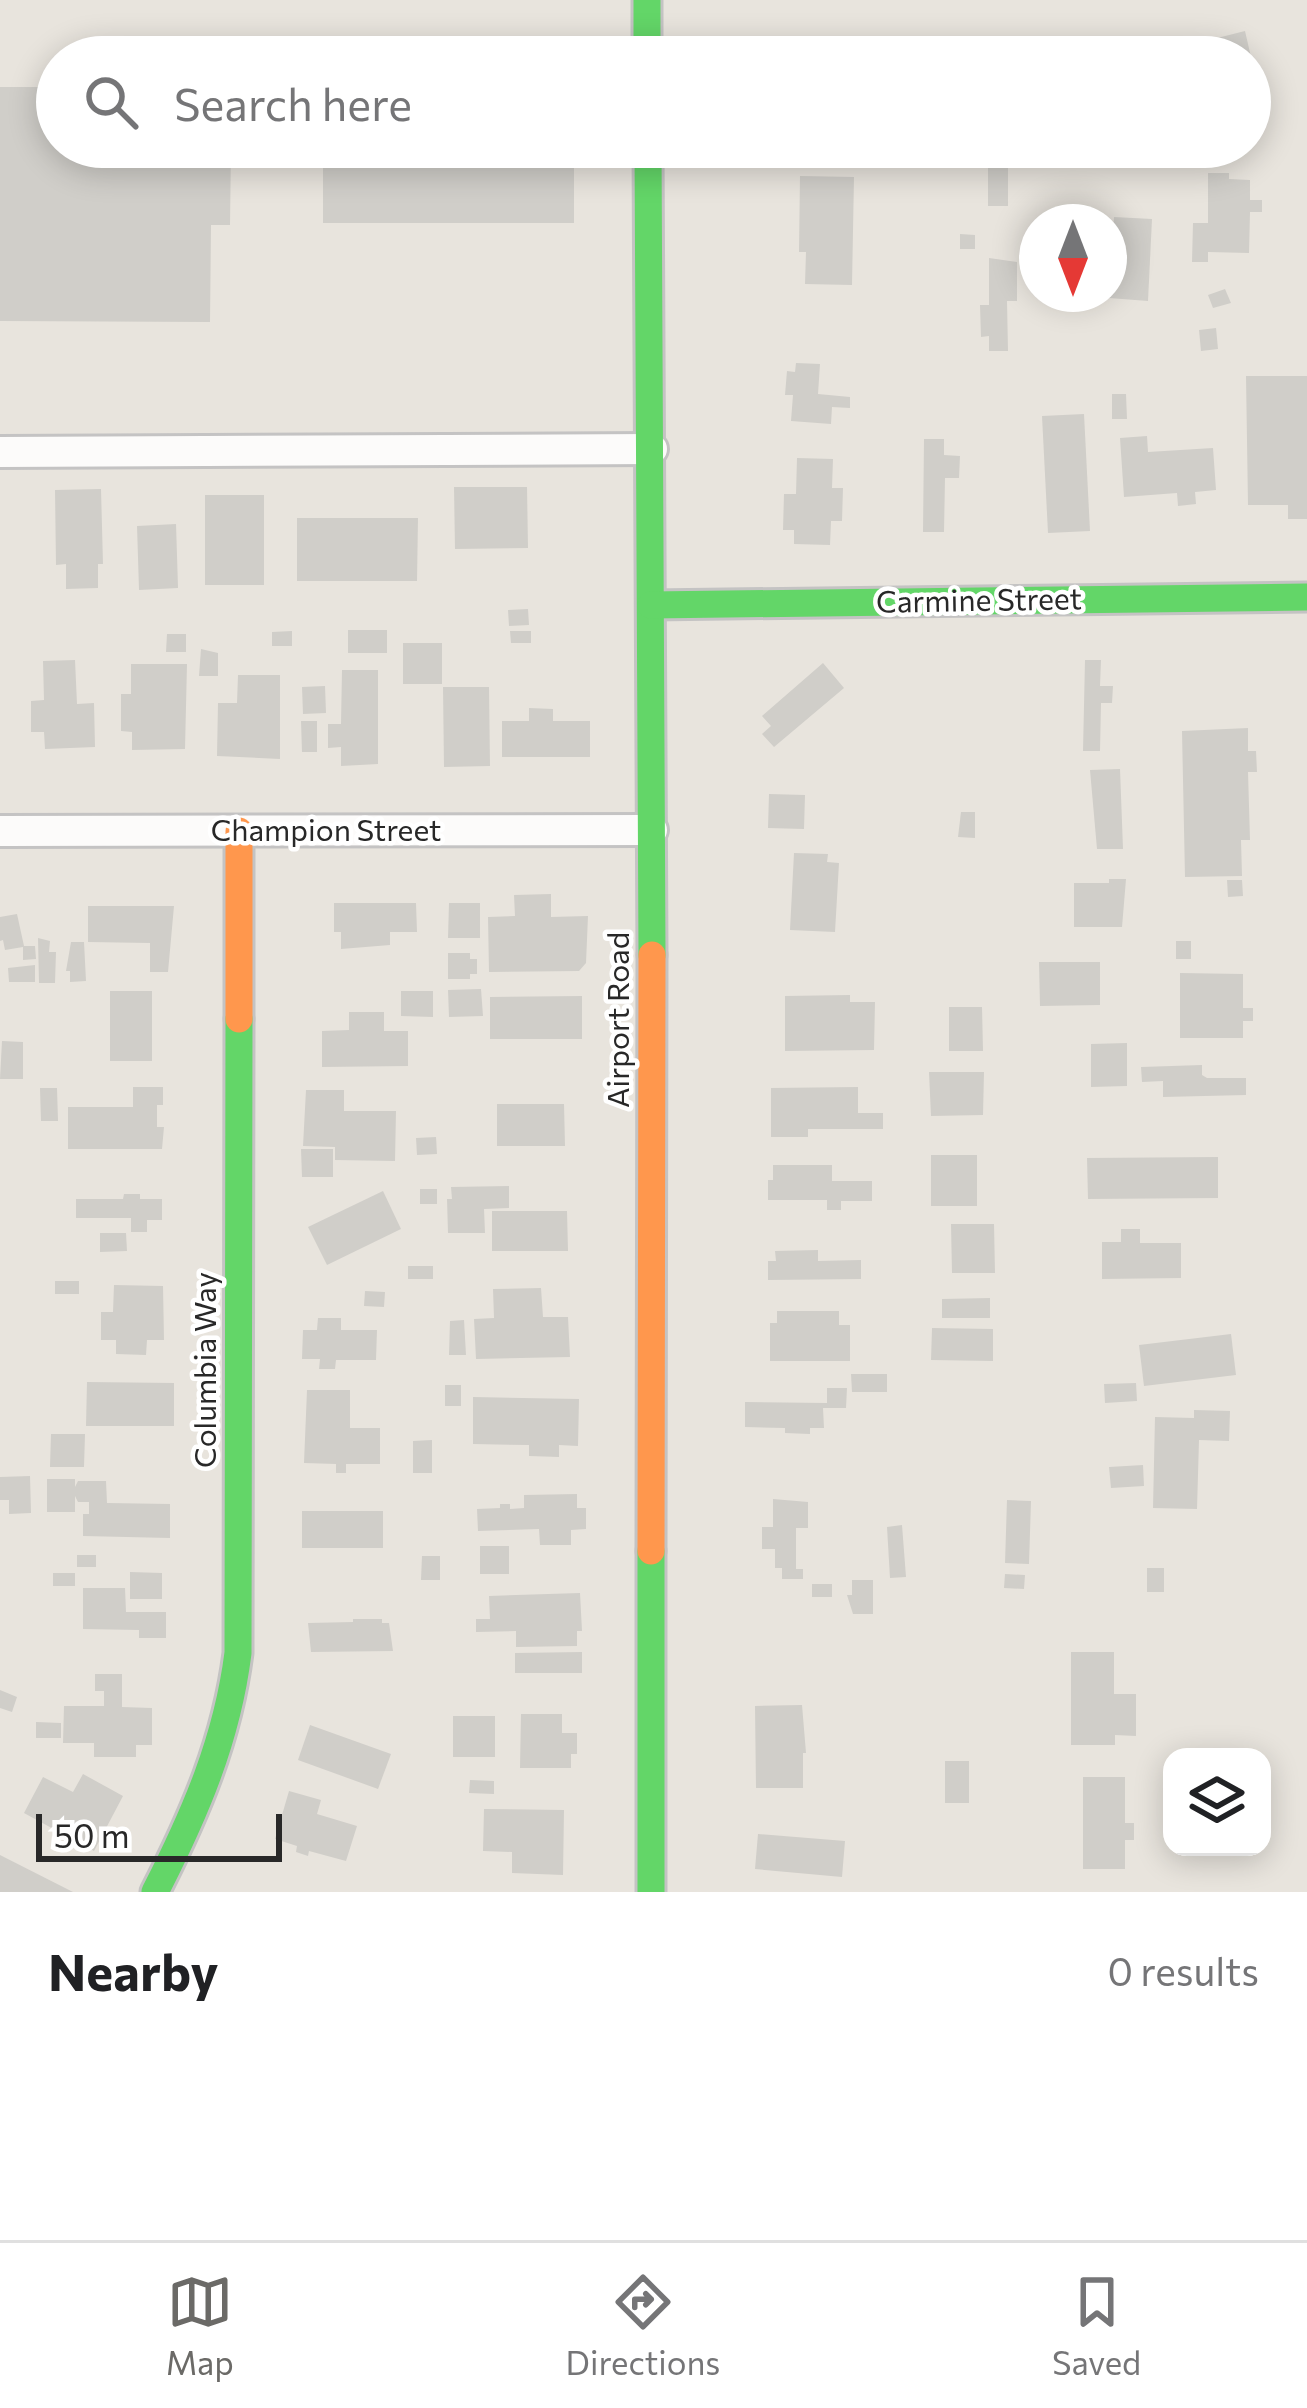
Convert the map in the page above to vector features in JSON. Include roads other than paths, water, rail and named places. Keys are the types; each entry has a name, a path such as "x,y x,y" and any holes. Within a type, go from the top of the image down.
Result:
{"street":[{"path":"647,0 647,36"},
{"name":"Airport Road","path":"648,168 651,1892"},
{"path":"0,452 652,449"},
{"name":"Carmine Street","path":"651,605 1307,597"},
{"name":"Champion Street","path":"0,831 652,830"},
{"name":"Columbia Way","path":"155,1892 216,1768 233,1705 238,1653 239,831"}]}
